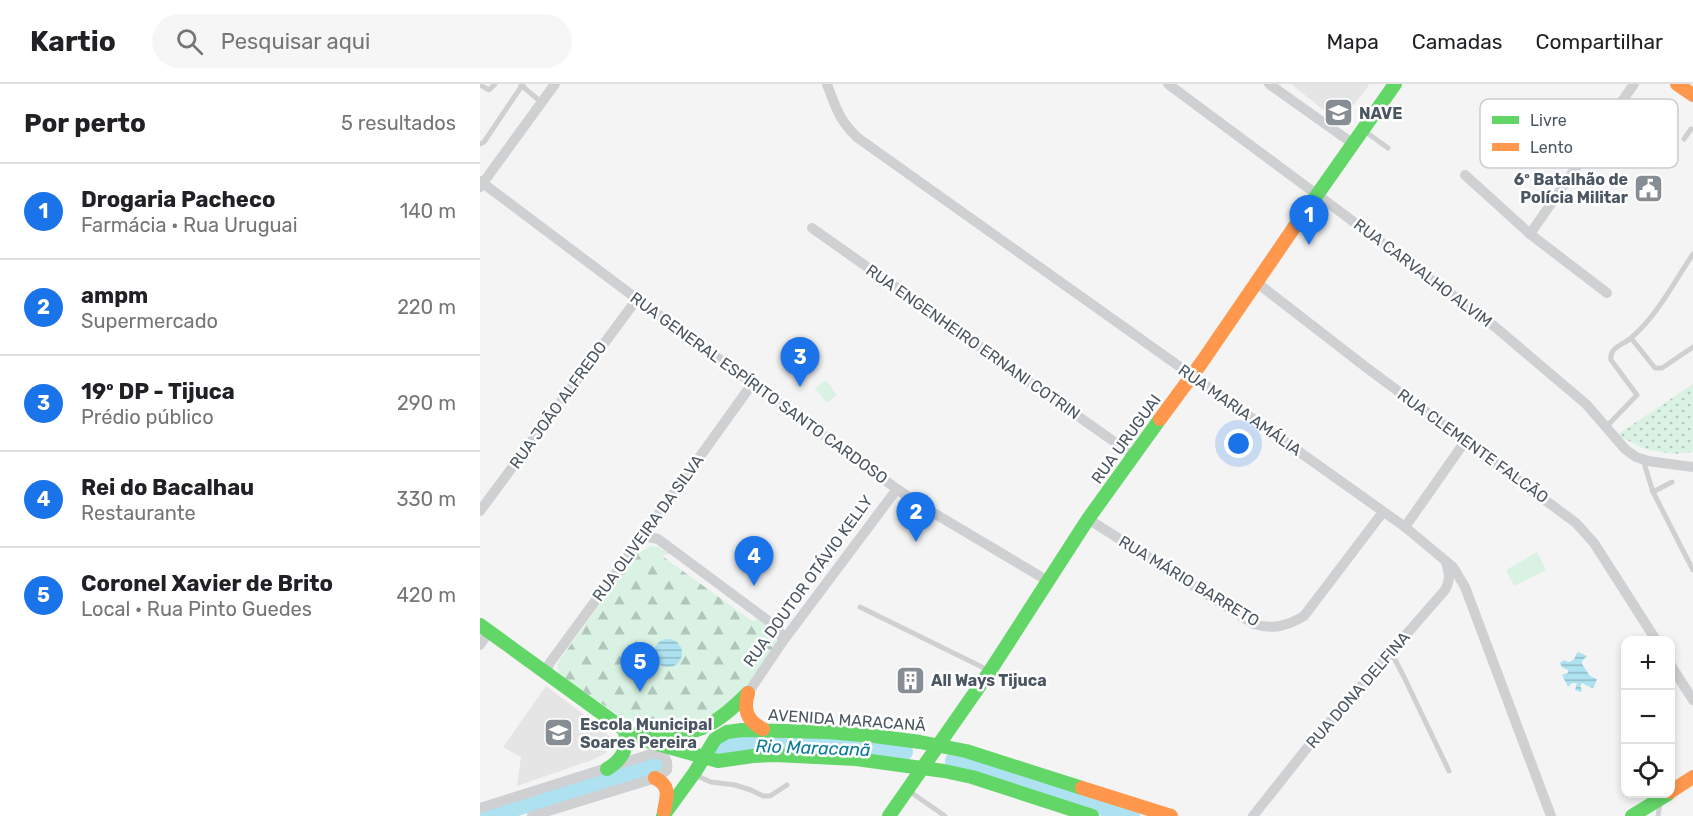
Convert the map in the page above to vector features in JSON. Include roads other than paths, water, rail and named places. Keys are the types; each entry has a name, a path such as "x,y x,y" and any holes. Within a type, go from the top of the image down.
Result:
{"main road":[{"name":"RUA URUGUAI","path":"889,816 990,671 1088,519 1192,376 1317,193 1395,84"},
{"path":"1677,84 1693,95"},
{"path":"485,629 623,728 650,741 704,758 718,761 759,755 782,755 856,759 924,767 972,777 1088,815"},
{"path":"623,728 654,734 692,733 720,720 748,693"},
{"path":"748,693 745,705 747,717 763,729"},
{"path":"607,769 620,760 624,754 627,742 623,728"},
{"name":"AVENIDA MARACANÃ","path":"704,758 712,742 720,735 763,729 938,744 1171,816"},
{"path":"663,815 704,758"},
{"path":"1675,788 1693,777"},
{"path":"655,778 664,783 666,788 663,815"},
{"path":"1632,816 1660,798"}],"street":[{"path":"481,183 555,84"},
{"name":"RUA MARIA AMÁLIA","path":"827,84 840,116 847,128 858,138 1405,527 1453,567 1465,587 1551,816"},
{"name":"RUA CARVALHO ALVIM","path":"1168,84 1494,326 1586,404 1625,449 1639,458"},
{"path":"1269,84 1352,143"},
{"path":"1624,99 1634,84"},
{"path":"1530,234 1576,168"},
{"path":"1465,175 1530,234 1607,293"},
{"name":"RUA GENERAL ESPÍRITO SANTO CARDOSO","path":"481,183 897,489 1048,581"},
{"name":"RUA ENGENHEIRO ERNANI COTRIN","path":"812,228 1133,455"},
{"name":"RUA CLEMENTE FALCÃO","path":"1256,282 1367,368 1568,516 1582,529 1600,552 1653,636"},
{"name":"RUA JOÃO ALFREDO","path":"480,511 637,299"},
{"name":"RUA OLIVEIRA DA SILVA","path":"546,673 549,664 752,384"},
{"path":"1405,527 1466,440"},
{"path":"1639,458 1693,467"},
{"name":"RUA DOUTOR OTÁVIO KELLY","path":"748,693 783,641 897,489"},
{"name":"RUA MÁRIO BARRETO","path":"1088,519 1254,624 1267,628 1282,627 1304,616 1383,512"},
{"path":"643,536 658,539 778,628 783,641"},
{"name":"RUA DONA DELFINA","path":"1253,816 1307,748 1445,590 1449,582 1446,561"},
{"path":"480,645 485,629"},
{"path":"1675,671 1693,700"},
{"path":"480,808 651,754 659,753 666,759 668,768 663,775 532,816"}],"lane":[{"path":"480,86 489,90 495,84"},
{"path":"480,144 484,142 521,84 542,103"},
{"path":"1362,129 1388,148"},
{"path":"1684,139 1691,129"},
{"path":"1606,427 1637,395 1611,360 1612,350 1631,338 1659,305 1693,254"},
{"path":"1631,338 1658,369 1662,369 1693,347"},
{"path":"1639,458 1653,492 1690,559 1693,570"},
{"path":"1653,492 1672,482"},
{"path":"860,607 990,671"},
{"path":"1390,652 1401,670 1449,771"},
{"path":"694,774 711,782 735,785 763,796 770,796 787,785"},
{"path":"908,790 945,816"},
{"path":"1658,816 1665,798"}],"water":[{"path":"668,639 678,643 682,653 678,663 668,667 658,663 654,653 658,643"},
{"path":"1578,652 1587,656 1582,664 1590,676 1597,679 1592,688 1582,683 1580,692 1575,690 1577,683 1572,683 1568,687 1562,675 1568,673 1568,670 1560,663 1564,660 1572,661"}],"waterway":[{"name":"Rio Maracanã","path":"722,748 789,744 904,752"},
{"name":"Rio Maracanã","path":"954,761 993,771 1131,816"},
{"name":"Rio Maracanã","path":"487,816 659,764"}],"place":[{"name":"NAVE","path":"1338,113"},
{"name":"6º Batalhão de Polícia Militar","path":"1649,188"},
{"name":"Drogaria Pacheco","path":"1309,245"},
{"name":"19º DP - Tijuca","path":"800,387"},
{"name":"ampm","path":"916,542"},
{"name":"Rei do Bacalhau","path":"754,586"},
{"name":"All Ways Tijuca","path":"910,680"},
{"name":"Coronel Xavier de Brito","path":"640,692"},
{"name":"Escola Municipal Soares Pereira","path":"559,733"}]}
